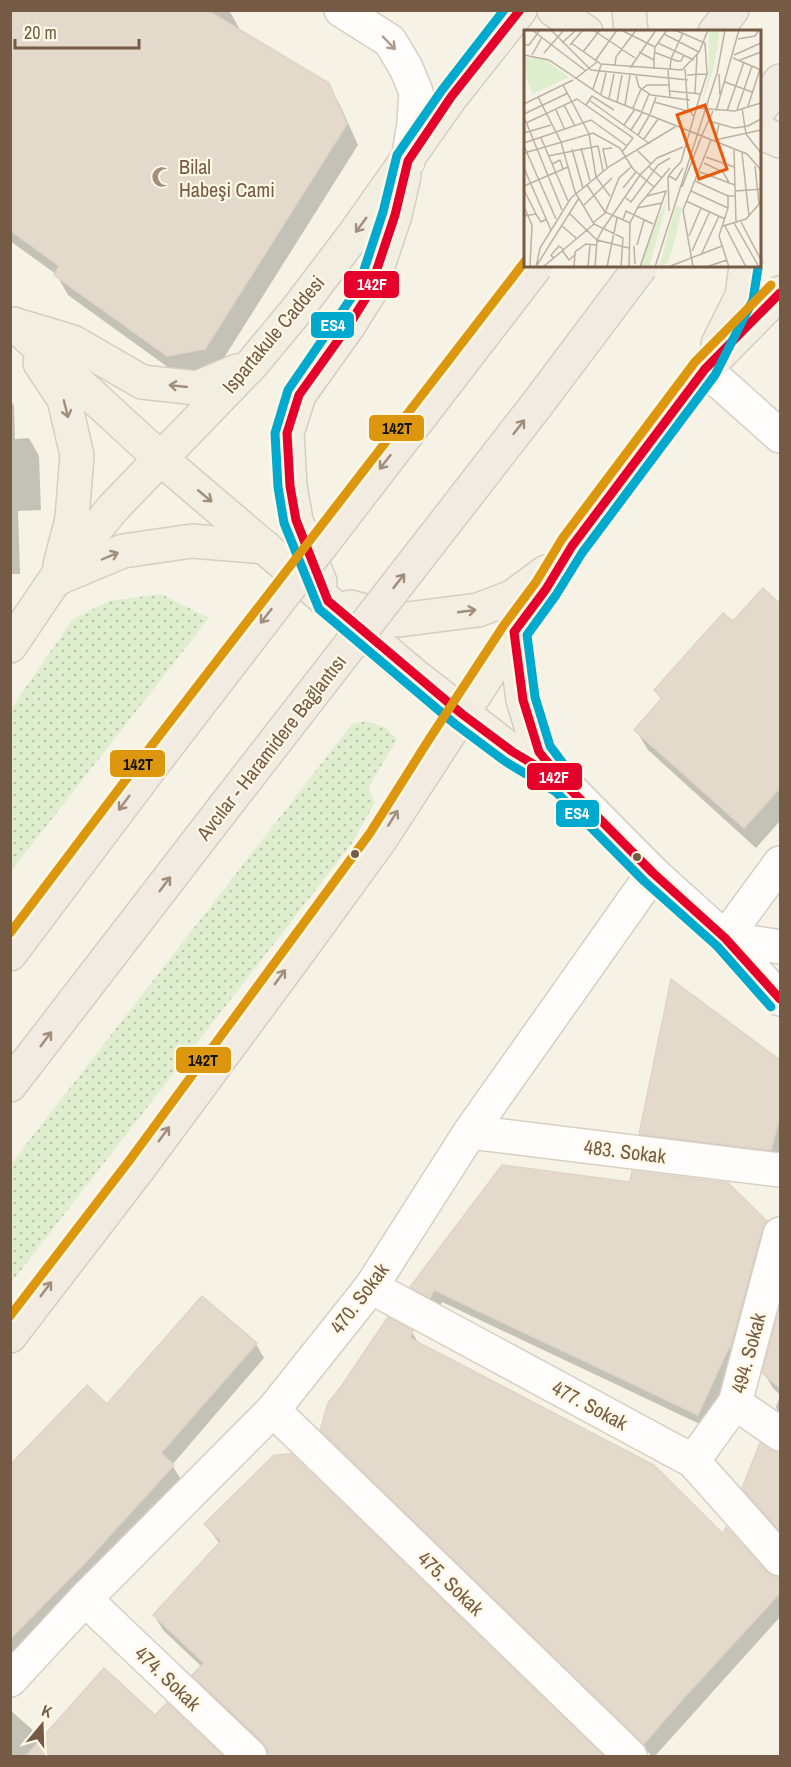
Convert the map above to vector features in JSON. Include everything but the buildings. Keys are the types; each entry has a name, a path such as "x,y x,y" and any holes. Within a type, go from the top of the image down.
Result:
{"highway":[{"path":"717,30 732,10"},
{"path":"761,106 780,81"},
{"path":"10,954 159,756 535,267"},
{"name":"Avcılar - Haramidere Bağlantısı","path":"10,1085 528,416 640,267"},
{"path":"10,1336 139,1168 304,945 380,840 462,714"}],"main road":[{"name":"Ispartakule Caddesi","path":"10,646 56,578 113,508 252,364 346,245 451,98 520,10"},
{"path":"554,10 583,30"},
{"path":"629,10 632,30"},
{"path":"761,133 780,141"},
{"path":"328,600 296,520 290,486 287,433 299,395 369,293 395,215 408,160"},
{"path":"705,369 742,296 746,267"},
{"path":"462,714 513,632 546,589 572,546 705,369 780,293"},
{"path":"13,322 73,342 142,382 197,388 252,364"},
{"path":"13,322 160,458 462,714 513,752 563,782"},
{"path":"13,322 64,399 77,455 72,519 56,578"},
{"path":"56,578 123,550 192,541 265,547"},
{"path":"328,600 399,620 478,610 512,597 543,575 572,546"},
{"path":"513,632 523,700 539,752 563,782"}],"street":[{"path":"341,10 390,41 406,68 416,92 408,160"},
{"path":"705,369 780,436"},
{"path":"563,782 653,873 725,938 780,999"},
{"path":"725,938 780,863"},
{"name":"470. Sokak","path":"10,1680 85,1599 273,1410 371,1287 470,1132 653,873"},
{"path":"725,938 780,947"},
{"name":"483. Sokak","path":"470,1132 780,1170"},
{"name":"494. Sokak","path":"693,1461 735,1403 780,1234"},
{"name":"477. Sokak","path":"371,1287 693,1461 780,1559"},
{"path":"735,1403 780,1434"},
{"name":"475. Sokak","path":"273,1410 630,1756"},
{"name":"474. Sokak","path":"85,1599 250,1756"}],"green space":[{"path":"161,594 209,618 11,871 11,709 73,619 109,601"},
{"path":"365,721 385,727 397,739 368,788 375,802 352,843 11,1283 11,1164 352,724"}],"transit line":[{"name":"ES4","path":"504,10 442,90 397,155 383,212 358,288 288,390 275,433 278,487 284,523 319,609 455,724 506,762 556,792 644,881 717,946 771,1007"},
{"name":"142F","path":"520,10 451,97 408,161 395,215 369,293 299,395 287,433 290,486 296,520 328,601 462,714 513,752 563,782 653,873 725,938 780,999"},
{"name":"142T","path":"10,933 524,263"},
{"name":"ES4","path":"574,778 550,746 535,697 527,635 556,595 582,553 715,375 753,300 758,268"},
{"name":"142T","path":"10,1316 129,1161 370,833 562,539 695,362 771,285"},
{"name":"142F","path":"566,785 539,752 523,700 514,632 546,589 572,546 705,369 780,293"}],"place":[{"name":"Bilal Habeşi Cami","path":"162,177"}]}
